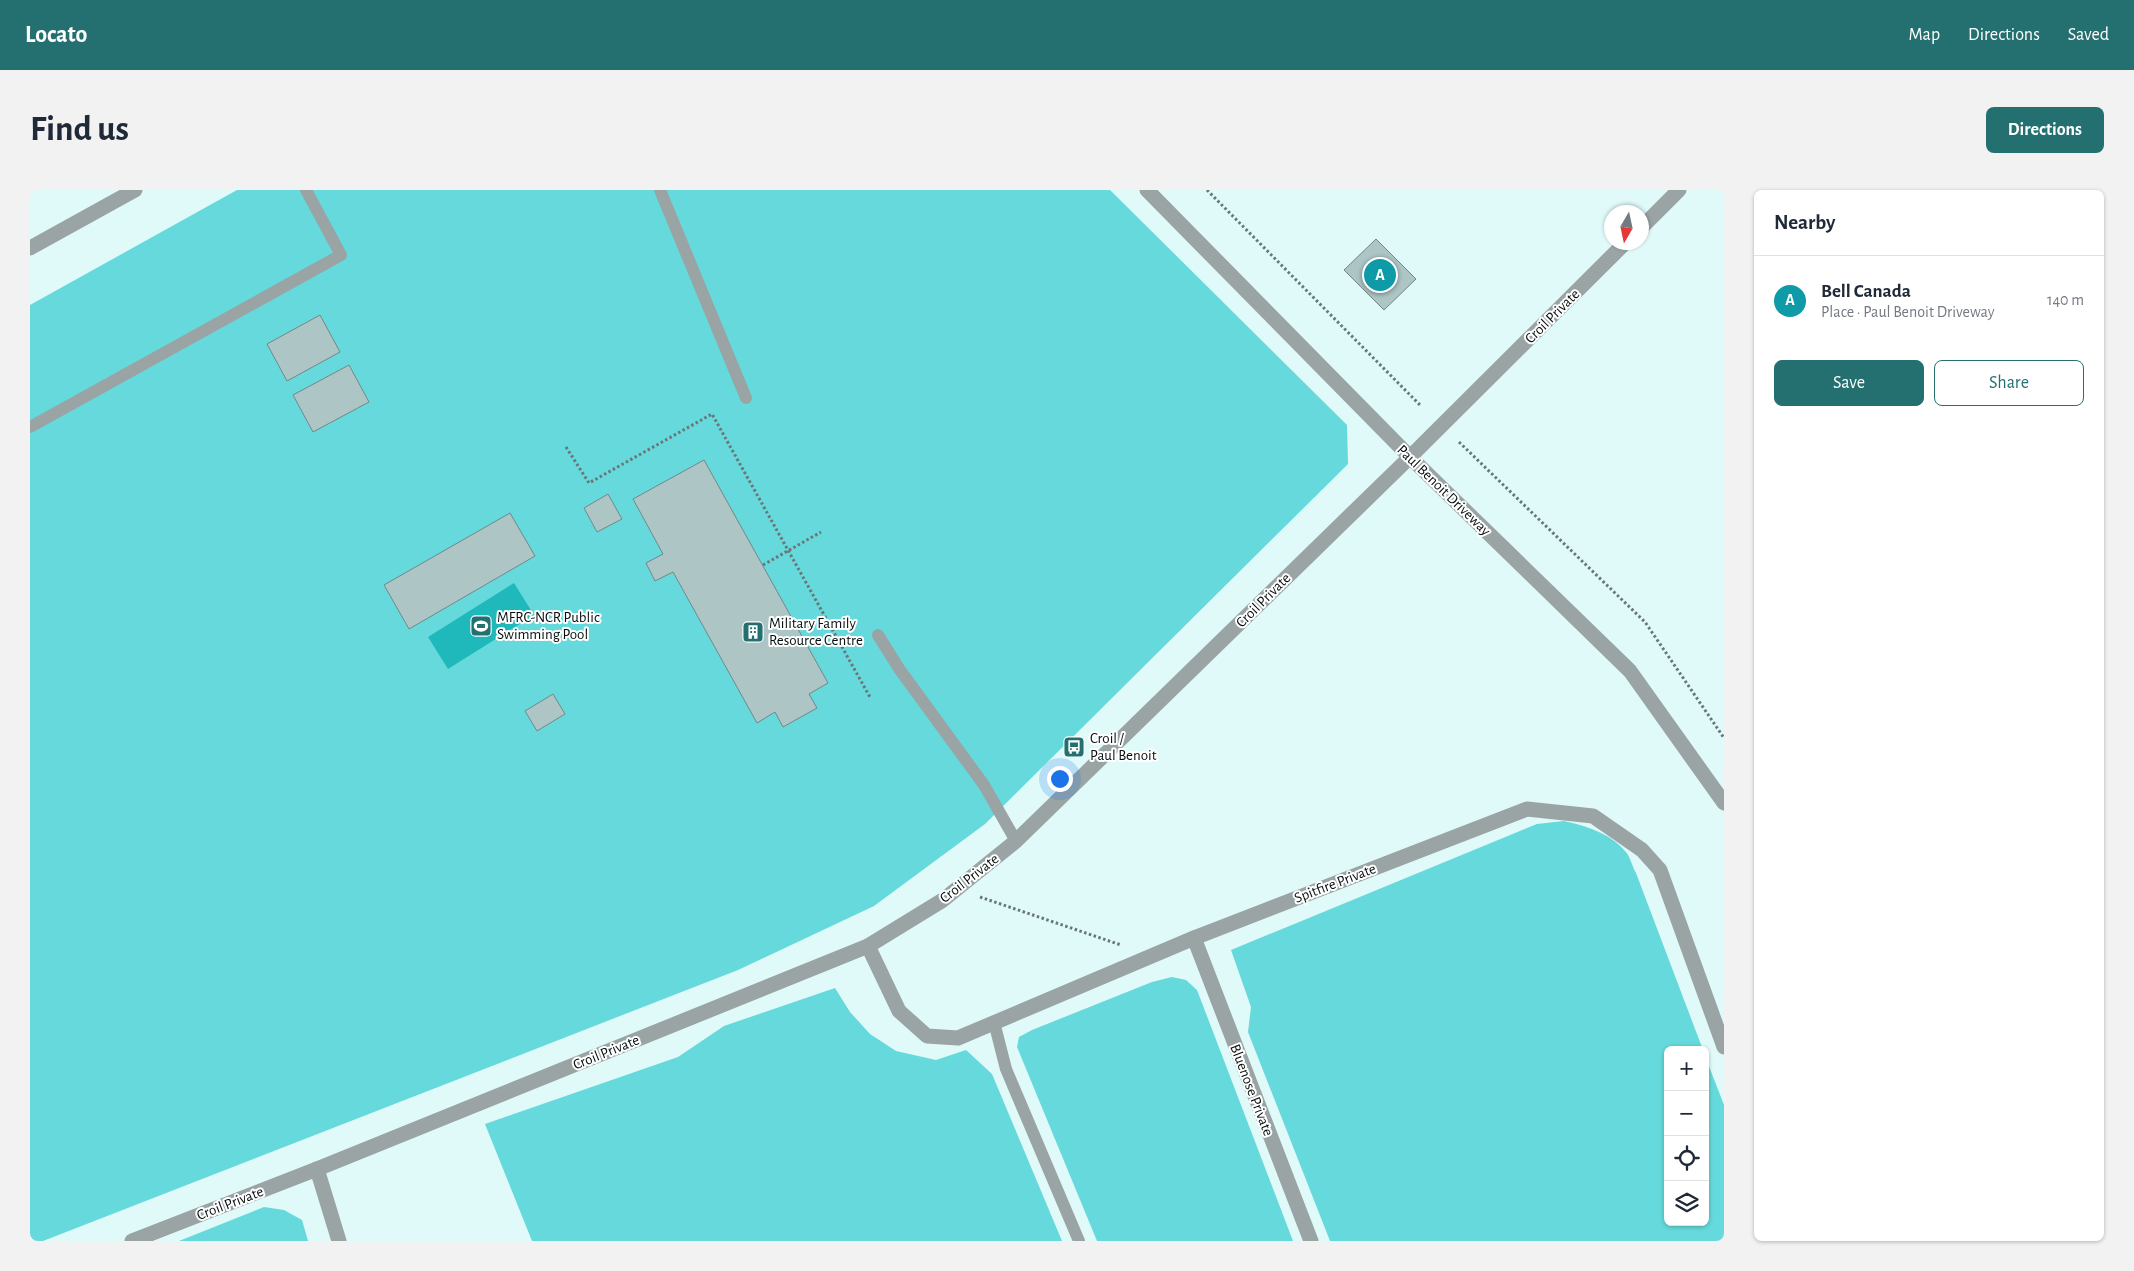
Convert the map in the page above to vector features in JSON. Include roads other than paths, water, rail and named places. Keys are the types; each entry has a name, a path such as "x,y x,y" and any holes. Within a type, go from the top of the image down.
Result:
{"street":[{"path":"30,248 135,190"},
{"name":"Paul Benoit Driveway","path":"1147,190 1410,457 1630,671 1724,803"},
{"path":"1649,220 1679,190"},
{"name":"Croil Private","path":"132,1241 317,1169 868,946 943,900 1016,841 1410,457 1618,250"},
{"name":"Spitfire Private","path":"868,946 899,1010 927,1036 958,1038 1194,938 1527,809 1593,816 1642,850 1660,870 1724,1047"},
{"name":"Bluenose Private","path":"1194,938 1311,1241"},
{"path":"317,1169 339,1241"}],"lane":[{"path":"30,428 340,255 306,190"},
{"path":"660,190 746,398"},
{"path":"878,635 900,670 984,785 1016,841"},
{"path":"994,1022 1006,1069 1079,1241"}],"place":[{"name":"Bell Canada","path":"1380,275"},
{"name":"MFRC-NCR Public Swimming Pool","path":"481,626"},
{"name":"Military Family Resource Centre","path":"753,632"},
{"name":"Croil / Paul Benoit","path":"1074,747"}]}
